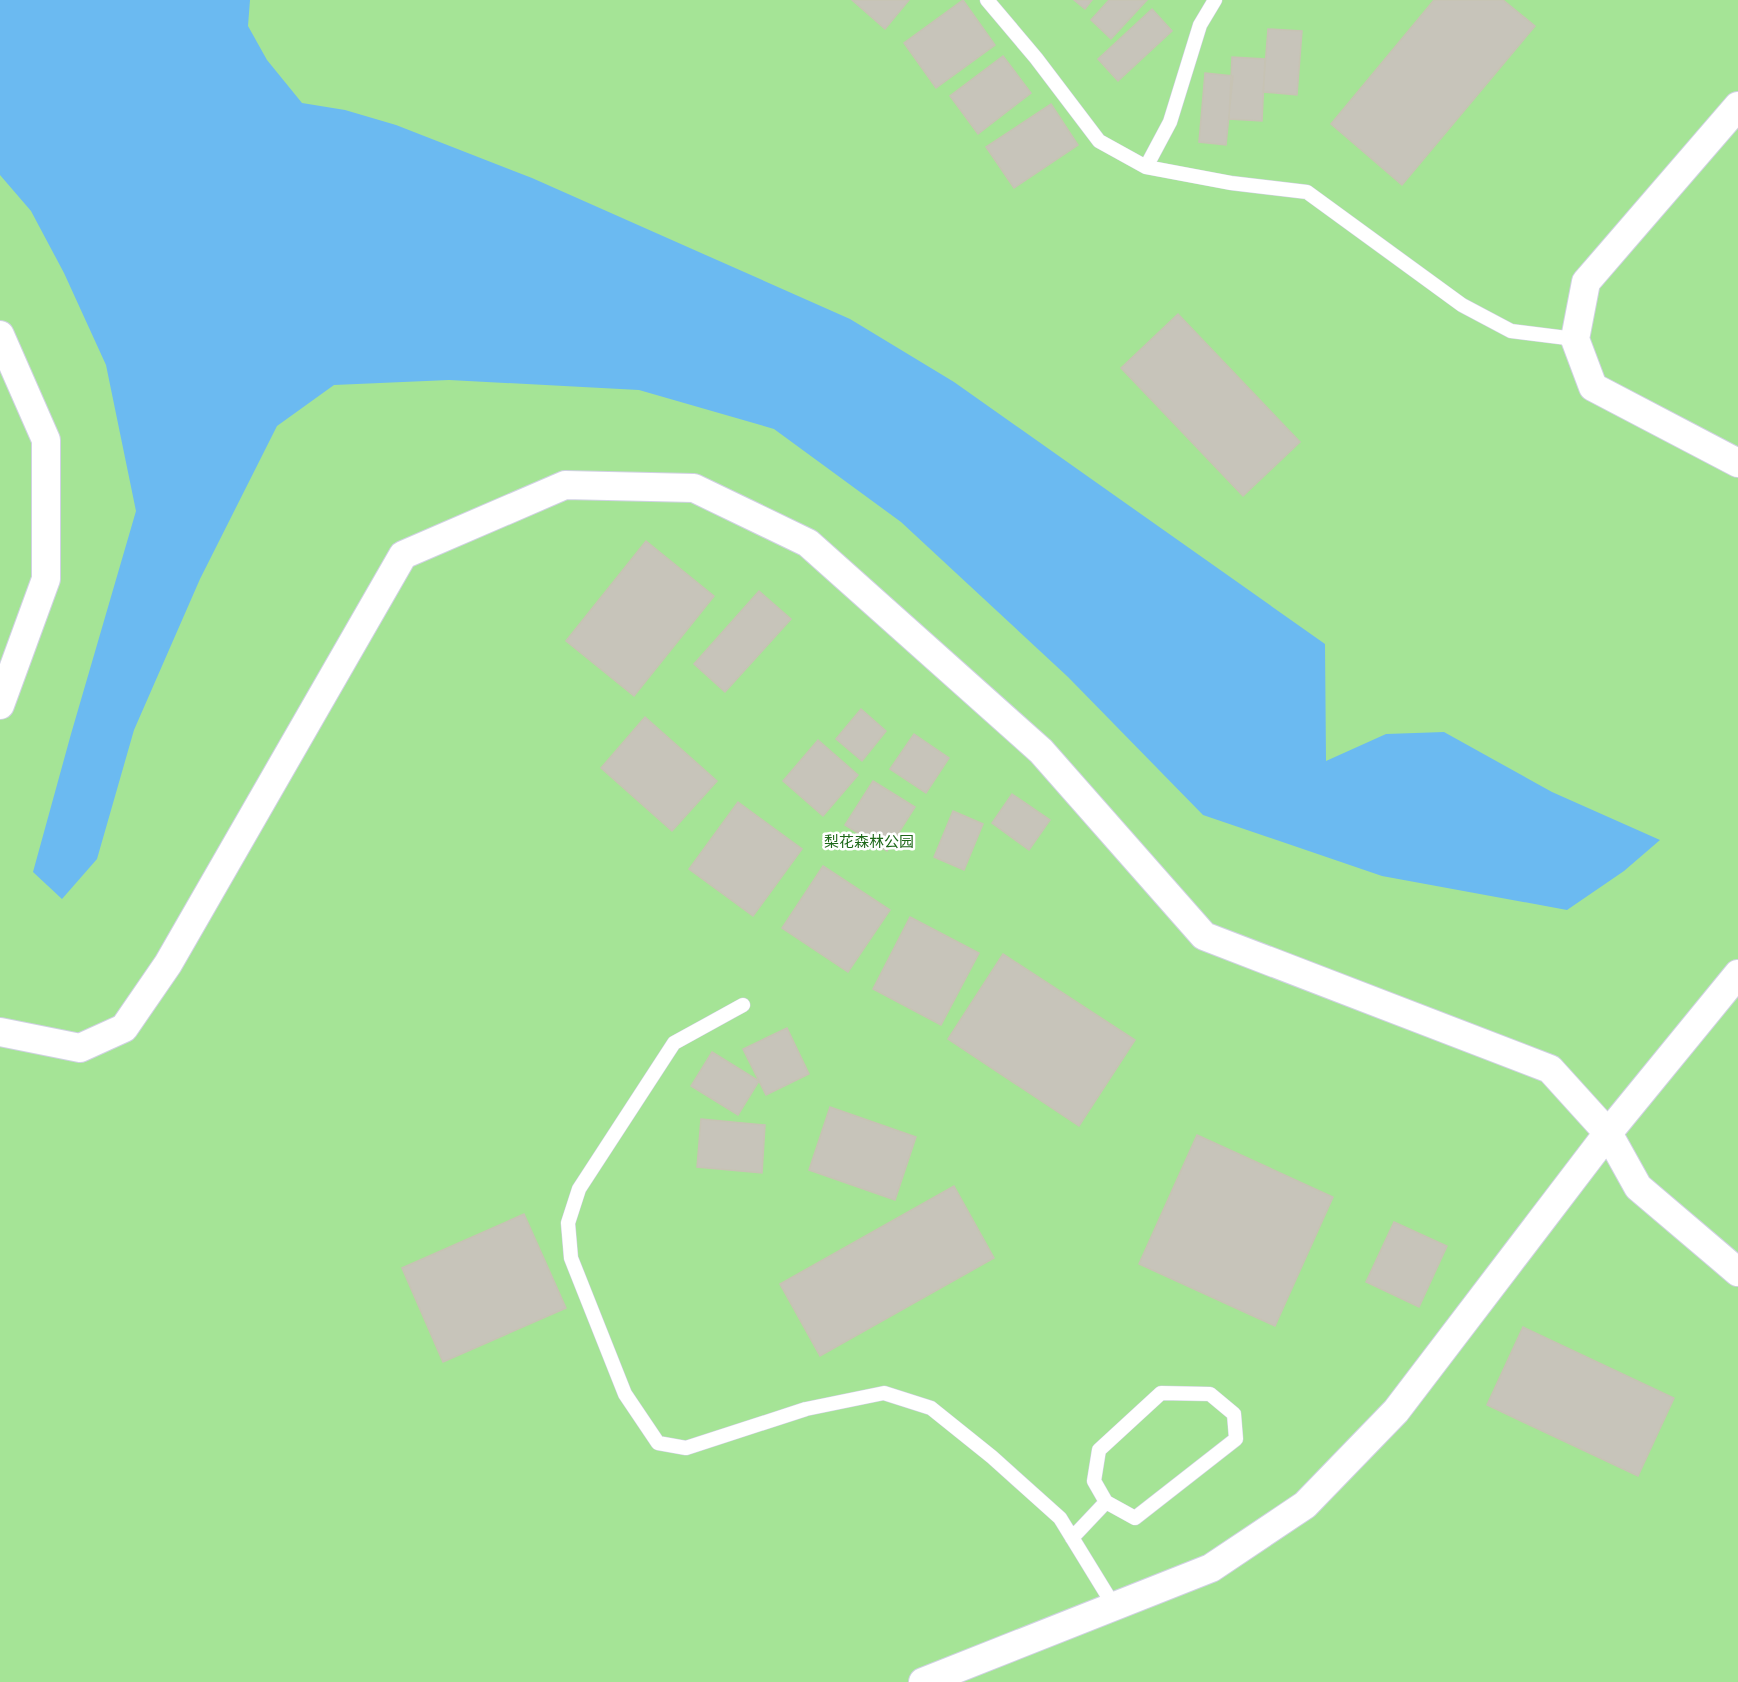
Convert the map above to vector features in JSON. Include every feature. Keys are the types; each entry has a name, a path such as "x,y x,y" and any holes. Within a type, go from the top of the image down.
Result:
{"street":[{"path":"1738,106 1586,282 1575,339 1593,387 1738,463"},
{"path":"0,335 46,440 46,579 0,705"},
{"path":"0,1032 80,1047 124,1028 168,964 403,555 565,485 694,488 808,543 1041,751 1204,936 1550,1069 1608,1133 1638,1187 1738,1272"},
{"path":"923,1682 1211,1568 1305,1505 1396,1411 1608,1133 1738,974"}],"lane":[{"path":"987,0 1036,58 1099,141 1146,167 1231,183 1307,192 1462,305 1511,331 1575,339"},
{"path":"1146,167 1170,122 1200,25 1215,0"},
{"path":"743,1005 674,1043 579,1189 568,1223 571,1258 625,1394 658,1443 686,1448 807,1409 884,1393 932,1408 992,1457 1060,1518 1114,1606"},
{"path":"1161,1393 1210,1394 1234,1414 1236,1439 1135,1518 1106,1502 1094,1481 1099,1450 1161,1393"},
{"path":"1072,1539 1106,1502"}],"green space":[{"name":"梨花森林公园","path":"0,0 1738,0 1738,1682 0,1682"}],"water":[{"path":"0,0 250,0 248,26 267,60 302,103 345,110 396,125 532,178 850,319 954,382 1325,644 1326,761 1386,734 1444,732 1552,792 1660,840 1624,871 1567,910 1382,876 1203,815 1068,677 901,522 774,429 639,390 449,380 334,385 277,426 200,579 134,730 97,859 62,899 33,872 136,511 106,365 64,273 31,211 0,175"}],"building":[{"path":"852,0 909,0 885,29"},
{"path":"963,0 995,45 936,88 904,43"},
{"path":"1074,0 1092,0 1085,9"},
{"path":"1109,0 1147,0 1111,39 1091,20"},
{"path":"1434,0 1503,0 1535,26 1402,185 1331,124"},
{"path":"1152,9 1172,31 1118,81 1098,59"},
{"path":"1268,29 1302,31 1297,95 1263,92"},
{"path":"1003,56 1031,93 978,134 950,96"},
{"path":"1232,57 1265,59 1262,121 1229,119"},
{"path":"1205,73 1233,76 1226,145 1199,142"},
{"path":"1051,104 1078,145 1014,188 986,147"},
{"path":"1178,314 1300,442 1243,496 1121,368"},
{"path":"646,541 714,596 634,696 566,641"},
{"path":"759,591 791,619 725,692 694,664"},
{"path":"861,709 886,731 862,761 836,739"},
{"path":"645,717 717,781 672,831 601,768"},
{"path":"914,734 949,758 926,793 890,769"},
{"path":"818,740 858,775 823,816 783,781"},
{"path":"873,781 915,807 887,851 845,825"},
{"path":"1012,794 1050,820 1029,850 992,823"},
{"path":"738,802 802,849 753,916 689,869"},
{"path":"953,811 983,824 964,870 934,857"},
{"path":"823,866 890,910 848,972 782,928"},
{"path":"910,917 979,953 941,1025 873,989"},
{"path":"1003,954 1135,1040 1079,1126 948,1039"},
{"path":"787,1028 809,1074 766,1095 743,1049"},
{"path":"712,1052 759,1081 738,1115 691,1086"},
{"path":"830,1107 916,1137 895,1200 809,1170"},
{"path":"701,1119 765,1125 762,1173 697,1167"},
{"path":"1197,1135 1333,1197 1275,1326 1139,1264"},
{"path":"954,1186 994,1258 820,1356 780,1284"},
{"path":"524,1214 566,1308 443,1362 402,1268"},
{"path":"1394,1222 1447,1246 1419,1307 1366,1282"},
{"path":"1523,1327 1674,1398 1638,1476 1487,1405"}]}
